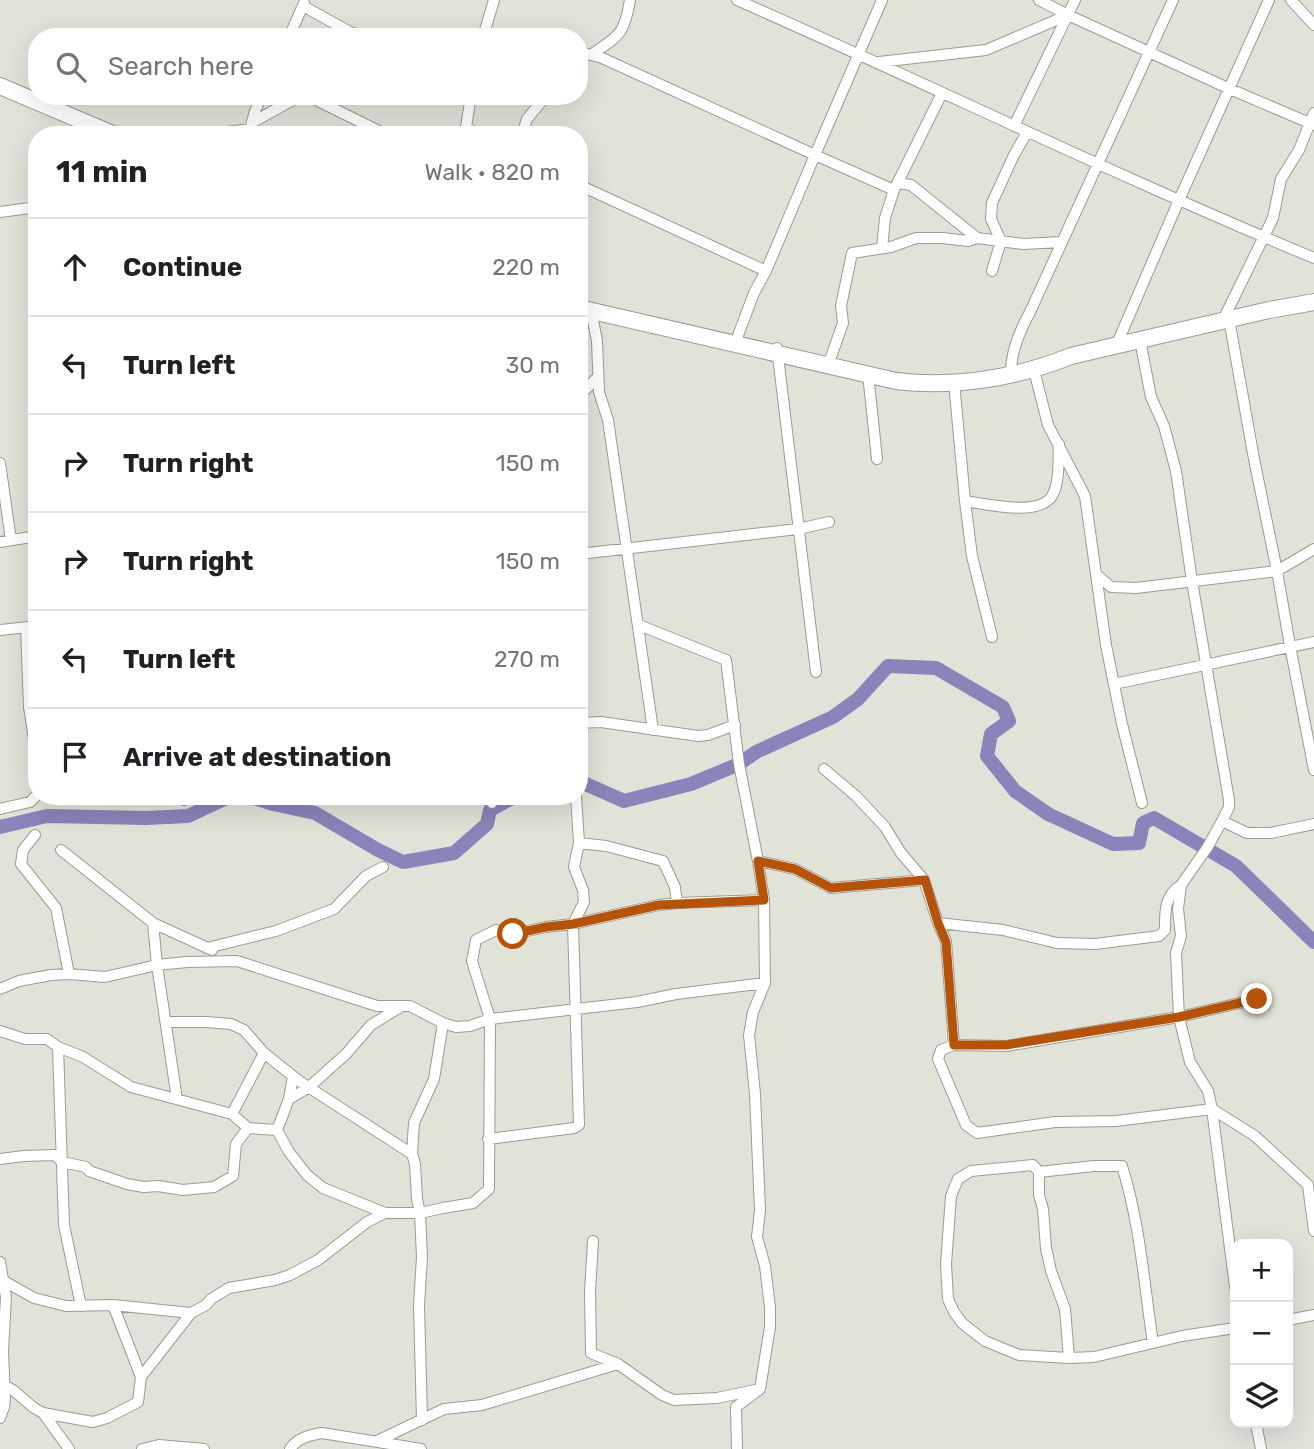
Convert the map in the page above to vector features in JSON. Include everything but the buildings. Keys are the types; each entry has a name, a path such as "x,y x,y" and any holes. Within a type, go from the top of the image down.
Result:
{"highway":[{"path":"0,86 28,98"},
{"path":"0,96 71,126"},
{"path":"45,105 94,126"},
{"path":"588,307 737,338 868,374 917,383 1011,370 1034,370 1070,356 1226,320 1313,304"},
{"path":"588,307 735,344 831,357 897,372 953,379"},
{"path":"1011,370 1040,356 1070,356"}],"street":[{"path":"485,28 494,0"},
{"path":"588,52 617,36 625,24 630,0"},
{"path":"737,0 1097,164 1314,258"},
{"path":"737,338 754,293 766,271 882,0"},
{"path":"1039,0 1230,89 1313,120 1281,179 1273,218 1226,320 1278,571 1314,770"},
{"path":"1014,126 1075,0"},
{"path":"1011,370 1021,328 1173,0"},
{"path":"1116,346 1269,0"},
{"path":"1291,0 1312,18"},
{"path":"293,28 304,3 344,28"},
{"path":"878,62 986,50 1068,15"},
{"path":"588,55 601,58 814,155 896,187 911,185 977,238"},
{"path":"882,248 886,218 896,187 942,93"},
{"path":"251,126 258,105"},
{"path":"255,126 286,105"},
{"path":"325,105 369,126"},
{"path":"466,126 470,105"},
{"path":"525,126 539,105"},
{"path":"992,271 1000,241 991,219 992,203 1007,167 1027,132"},
{"path":"588,189 766,271"},
{"path":"0,212 28,208"},
{"path":"831,357 843,323 841,306 852,253 891,247 916,238 1062,242"},
{"path":"588,318 597,341 599,392 608,420 653,730"},
{"path":"938,923 1003,930 1057,943 1095,944 1159,936 1165,930 1164,906 1207,848 1228,807 1177,471 1164,426 1151,397 1140,340"},
{"path":"777,349 816,672"},
{"path":"1034,370 1048,425 1085,496 1106,645 1142,803"},
{"path":"868,374 877,459"},
{"path":"588,387 598,377"},
{"path":"953,379 972,556 992,637"},
{"path":"965,501 1025,508 1042,505 1052,497 1055,487 1059,444"},
{"path":"0,463 6,541 28,537"},
{"path":"588,553 798,529 829,522"},
{"path":"1097,575 1111,587 1136,588 1278,571 1314,549"},
{"path":"639,625 726,660 739,764 764,900 765,983 753,1012 749,1035 755,1094 760,1210 757,1237 765,1266 770,1327 760,1389 736,1407 737,1449"},
{"path":"0,630 28,627"},
{"path":"1114,684 1314,642"},
{"path":"588,723 601,722 698,736 735,725"},
{"path":"824,769 856,796 885,827 901,853 925,880 946,942 954,1045"},
{"path":"0,809 28,802"},
{"path":"488,1139 574,1128 579,1125 573,924 584,902 583,890 574,867 579,843 577,805"},
{"path":"1222,821 1247,833 1271,832 1314,824"},
{"path":"35,835 23,850 21,864 56,908 69,974"},
{"path":"579,843 606,846 663,861 675,887 677,903"},
{"path":"61,850 153,923 207,948 237,961 377,1006 404,1005 456,1027 470,1026 490,1019 637,1002 676,994 765,983"},
{"path":"758,861 795,869 831,888 925,880"},
{"path":"207,948 276,932 334,909 366,876 383,867"},
{"path":"1181,885 1178,909 1181,936 1177,953 1179,1017 1190,1062 1208,1091 1212,1109 1230,1248"},
{"path":"293,1076 289,1099 277,1130 289,1152 307,1175 323,1188 384,1213 420,1213 473,1203 489,1189 490,1019 472,961 476,940 496,930 513,934 659,905 764,900"},
{"path":"153,923 177,1099"},
{"path":"0,989 31,978 69,974 106,977 157,965 237,961"},
{"path":"1257,999 1179,1017 1006,1045 954,1045 941,1050 938,1059 966,1125 977,1133 1055,1122 1116,1121 1212,1109 1255,1136 1308,1185 1314,1231"},
{"path":"289,1099 308,1087 346,1055 371,1025 404,1005"},
{"path":"166,1022 231,1024 244,1030 264,1053 293,1076 412,1154"},
{"path":"422,1420 419,1305 422,1256 420,1213 412,1154 414,1123 434,1079 443,1023"},
{"path":"0,1031 25,1039 47,1039 58,1047 83,1057 131,1087 232,1114 248,1128 277,1130"},
{"path":"58,1047 64,1225 81,1306"},
{"path":"232,1114 264,1053"},
{"path":"0,1159 55,1155 62,1162 86,1167 89,1171 136,1186 183,1189 214,1186 233,1177 236,1144 248,1128"},
{"path":"1069,1358 1065,1309 1046,1248 1039,1195 1039,1172 1033,1165 971,1171 958,1179 951,1196 946,1264 948,1298 962,1323 985,1341 1019,1355 1069,1358 1094,1357 1182,1336 1230,1329"},
{"path":"1039,1172 1094,1166 1122,1167 1128,1183 1153,1343"},
{"path":"141,1377 191,1313 211,1299 229,1287 290,1275 318,1260 367,1222 384,1213"},
{"path":"593,1241 590,1291 591,1353 618,1364 662,1395 674,1400 717,1398 760,1389"},
{"path":"0,1262 6,1297 4,1407 0,1418"},
{"path":"4,1281 34,1298 66,1306 113,1305 191,1313"},
{"path":"43,1413 93,1422 138,1402 141,1377 113,1305"},
{"path":"1293,1319 1314,1315"},
{"path":"377,1441 444,1409 482,1405 618,1364"},
{"path":"4,1385 43,1413 69,1449"},
{"path":"1257,1428 1261,1449"},
{"path":"290,1449 295,1442 322,1433 421,1449"},
{"path":"142,1449 159,1445 204,1449"}],"waterway":[{"path":"588,785 624,801 691,784 739,764 756,752 833,717 858,699 888,666 936,668 1003,707 1009,721 991,734 987,756 1015,791 1048,814 1113,844 1139,843 1143,823 1154,818 1236,866 1314,942"},
{"path":"0,827 47,816 188,816 212,805"},
{"path":"278,805 315,813 403,862 454,853 487,824 490,810 499,805"}],"route":[{"path":"513,934 659,905 764,900 758,861 795,869 831,888 925,880 946,942 954,1045 1006,1045 1179,1017 1257,999"}]}
